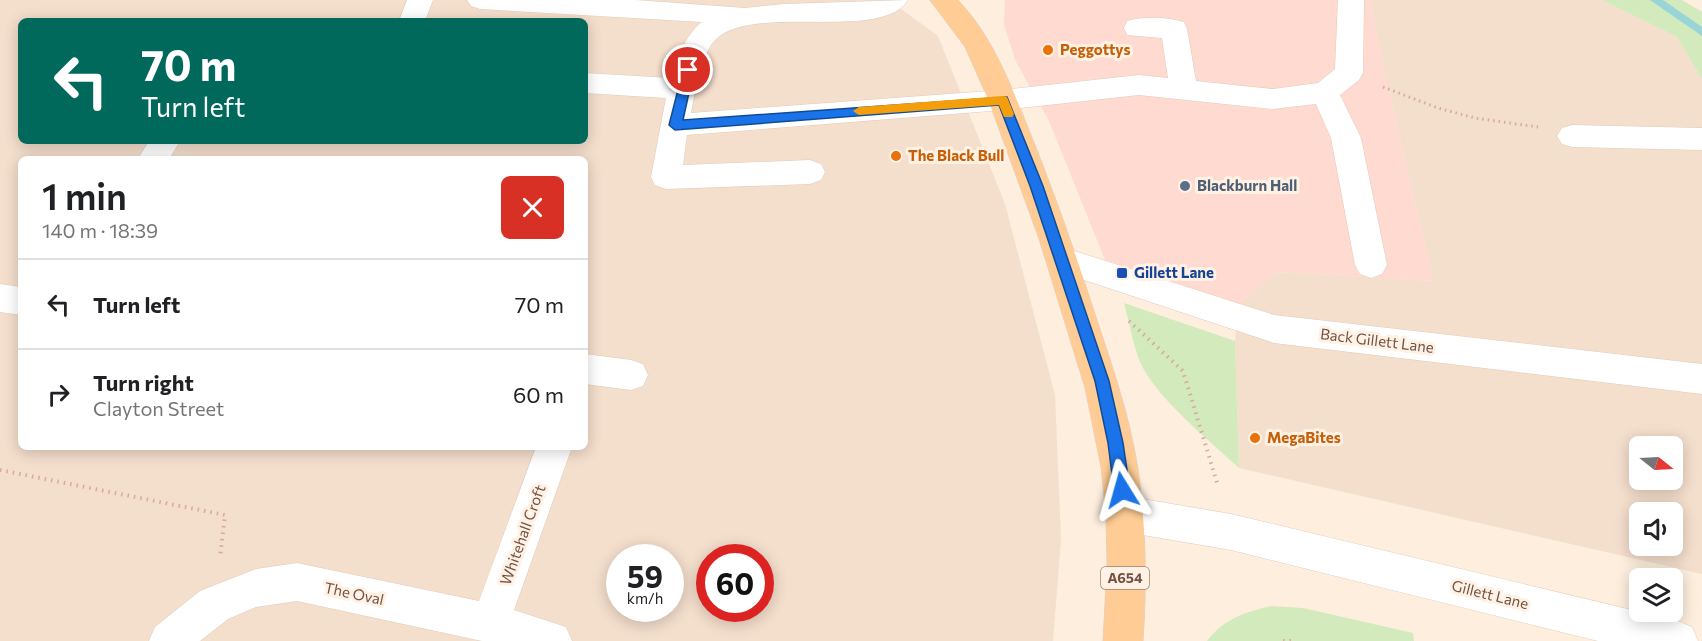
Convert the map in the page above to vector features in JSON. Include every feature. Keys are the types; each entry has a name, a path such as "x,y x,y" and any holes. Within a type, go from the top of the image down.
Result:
{"main road":[{"name":"A654","path":"943,0 955,11 978,45 1003,100 1062,260 1102,381 1116,443 1125,514 1126,609 1123,641"}],"street":[{"path":"413,18 420,0"},
{"path":"480,0 751,16 801,13 849,14 878,9 895,0"},
{"path":"675,125 1003,100 1139,85 1273,99 1325,92 1349,73 1351,0"},
{"path":"751,16 723,22 705,33 694,51 675,125 666,177 810,172"},
{"path":"1137,28 1174,29 1184,90"},
{"path":"588,83 684,89"},
{"path":"1325,92 1346,138 1371,265"},
{"path":"1572,136 1702,139"},
{"name":"Back Gillett Lane","path":"1062,260 1274,329 1702,379"},
{"path":"0,298 18,300"},
{"path":"588,369 631,375"},
{"name":"Whitehall Croft","path":"490,622 553,450"},
{"name":"Gillett Lane","path":"1125,514 1232,532 1678,641"},
{"name":"The Oval","path":"169,641 214,605 256,588 297,582 490,622 552,641"}],"path":[{"path":"1349,73 1456,113 1475,118 1548,128 1572,136"},
{"path":"1122,315 1183,371 1232,532"},
{"path":"0,470 225,515 214,605"},
{"path":"1283,641 1291,641"}],"shaded area":[{"path":"0,0 889,0 938,36 1005,204 1055,395 1061,539 1053,641 0,641"},
{"path":"1005,0 1371,0 1377,38 1433,281 1277,272 1239,304 1105,260 1049,121 1015,60 1004,24"},
{"path":"1371,0 1602,0 1677,37 1702,79 1702,574 1239,468 1235,341 1239,304 1277,272 1433,281 1377,38"}],"green space":[{"path":"1602,0 1682,0 1702,12 1702,79 1677,37"},
{"path":"1124,303 1235,341 1239,468 1171,404 1148,376 1140,362"},
{"path":"1271,606 1303,608 1413,633 1414,641 1207,641 1228,622 1252,611"}],"waterway":[{"path":"1655,0 1702,32"}],"slow traffic":[{"path":"859,111 1003,100 1008,114"}],"place":[{"name":"Peggottys","path":"1048,50"},
{"name":"The Black Bull","path":"896,156"},
{"name":"Blackburn Hall","path":"1185,186"},
{"name":"Gillett Lane","path":"1122,273"},
{"name":"MegaBites","path":"1255,438"}],"route":[{"path":"688,70 675,125 1003,100 1037,186 1102,381 1116,443 1122,490"}]}
